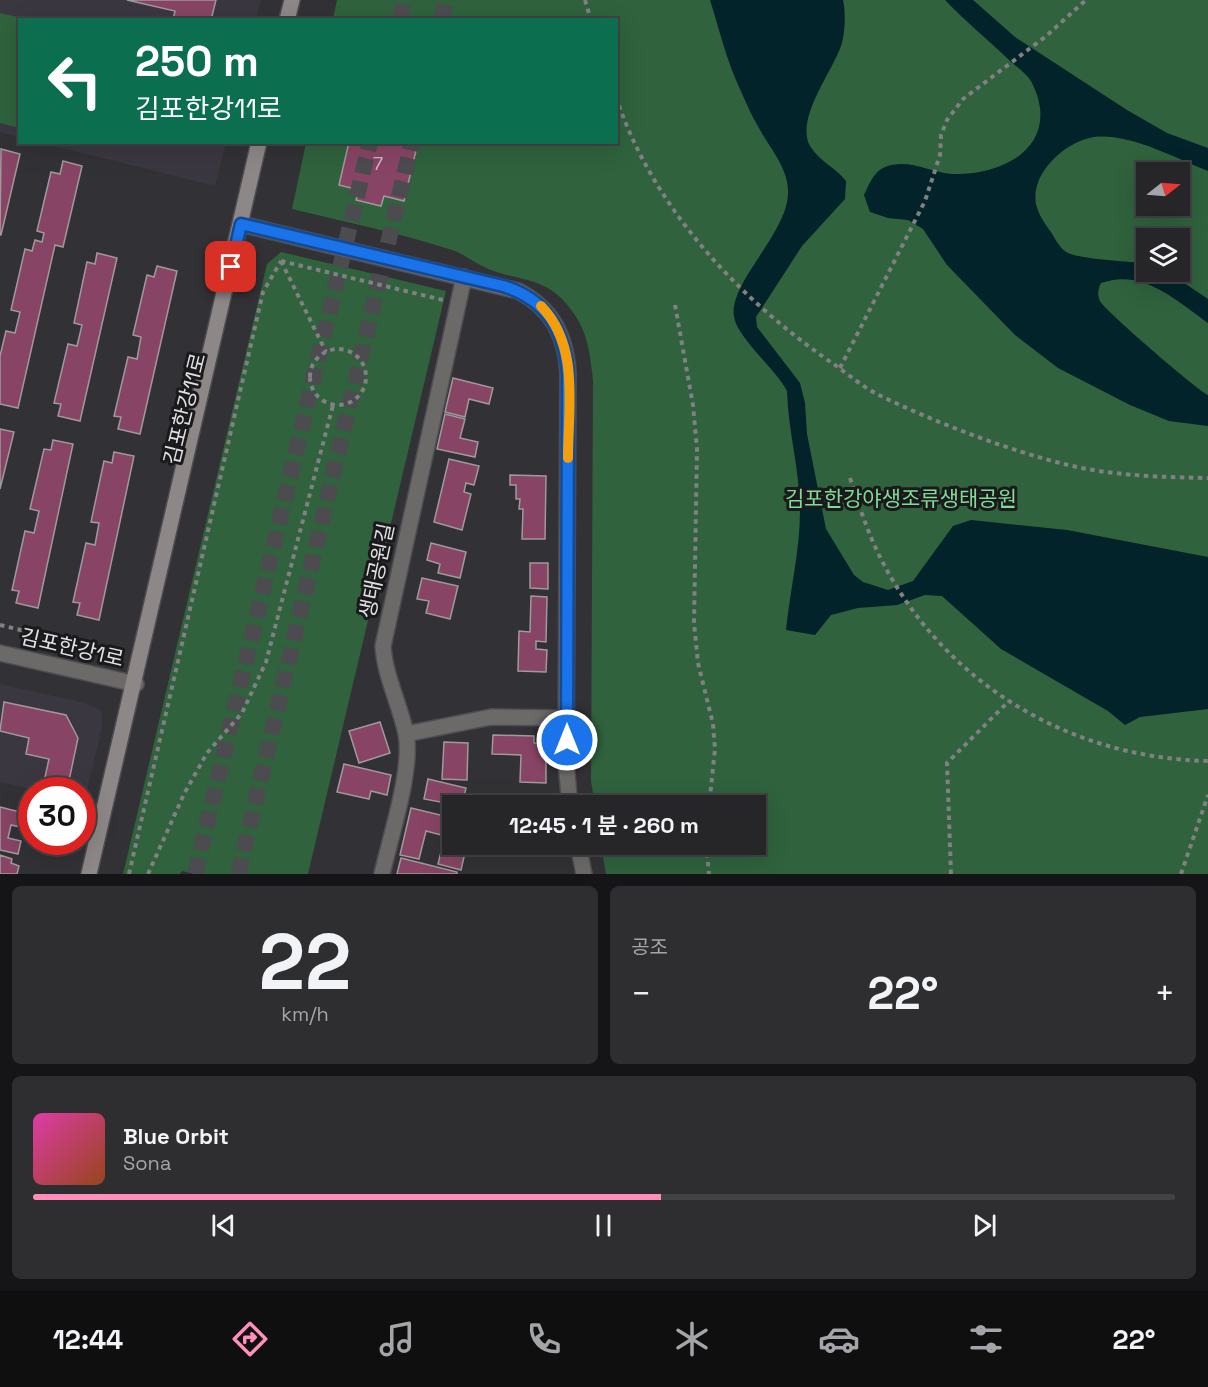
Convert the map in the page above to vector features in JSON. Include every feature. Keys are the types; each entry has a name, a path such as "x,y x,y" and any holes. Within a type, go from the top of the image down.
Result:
{"main road":[{"path":"288,18 292,0"},
{"path":"298,18 302,0"},
{"name":"김포한강11로","path":"246,225 260,144"},
{"name":"김포한강11로","path":"90,874 136,684 174,507 246,225 269,144"}],"street":[{"path":"246,225 503,286 529,296 550,316 564,343 568,374 566,763 569,795"},
{"name":"생태공원길","path":"382,874 406,769 406,734 387,673 383,646 464,278"},
{"name":"김포한강1로","path":"0,653 136,684"},
{"path":"406,734 491,717 567,718"},
{"path":"580,855 584,874"}],"path":[{"path":"585,0 590,18"},
{"path":"840,369 925,201 940,155 941,135 947,120 963,99 1045,37 1086,0"},
{"path":"618,102 644,165 705,252 798,339 876,393 937,420 1068,465 1111,473 1208,478"},
{"path":"281,261 446,301"},
{"path":"281,261 326,352"},
{"path":"129,874 262,292 281,261"},
{"path":"675,305 691,395 697,449 694,623 698,663 713,724 715,748 710,795"},
{"path":"343,350 351,353 363,365 365,373 362,390 357,397 342,405 333,405 318,397 310,381 313,364 326,352 343,350"},
{"path":"148,874 184,795 207,753 242,714 266,662 333,405"},
{"path":"850,478 878,552 903,596 928,629 962,664 1009,701 1043,722 1079,738 1120,751 1160,758 1208,761"},
{"path":"0,625 79,644"},
{"path":"951,874 947,763 1009,701"},
{"path":"1180,874 1208,795"},
{"path":"707,855 709,874"}],"shaded area":[{"path":"0,0 261,0 256,18 18,18 18,137 0,132"},
{"path":"46,144 226,144 215,186"},
{"path":"0,684 85,703 99,709 102,713 102,728 90,777 18,777 18,786 0,782"}],"green space":[{"name":"김포한강야생조류생태공원","path":"337,0 1208,0 1208,874 606,874 603,855 766,855 766,795 593,795 591,781 593,380 585,335 572,311 562,299 542,285 496,272 456,251 292,209 306,144 618,144 618,18 333,18"},
{"path":"0,13 22,18 18,18 18,128 0,123"},
{"path":"281,252 446,291 308,874 195,874 182,871 180,874 123,874 267,264"}],"water":[{"path":"710,0 843,0 845,17 841,46 811,109 807,123 807,135 814,151 846,181 845,199 802,246 756,317 757,327 800,383 805,403 807,434 826,529 854,575 863,582 888,590 913,581 953,526 971,520 1067,530 1208,557 1208,709 1140,717 1125,725 1108,711 1001,649 942,596 925,595 897,605 858,608 831,615 815,635 786,630 800,511 787,391 775,373 742,335 734,317 735,303 740,288 780,222 786,205 788,189 781,165 753,118 734,76"},
{"path":"945,0 973,0 1015,37 1127,110 1167,133 1208,148 1208,171 1190,162 1123,139 1094,137 1083,140 1062,152 1044,170 1036,192 1036,204 1040,215 1065,252 1082,257 1136,262 1136,281 1116,279 1101,283 1098,292 1100,301 1170,366 1208,395 1208,426 1169,421 1130,405 1058,368 1015,335 947,265 923,229 908,220 888,218 870,212 864,195 874,175 885,167 902,164 943,173 973,173 1010,162 1035,138 1040,122 1039,103 1031,81"},
{"path":"1140,282 1183,282 1208,299 1208,323 1171,296"}],"building":[{"path":"127,0 216,0 212,18 173,18 175,11"},
{"path":"349,144 418,144 404,201 384,196 381,206 356,200 359,190 339,185"},
{"path":"1,149 20,154 0,235"},
{"path":"63,161 82,166 63,247 55,245 18,408 0,404 0,356 6,331 15,333 20,312 11,310 25,249 32,251 35,240 42,242 44,233 37,231 51,172 60,174"},
{"path":"97,253 117,258 80,421 58,416 61,404 54,403 68,344 77,346 82,325 74,323 87,262 95,264"},
{"path":"157,266 177,271 140,434 118,429 121,417 114,416 128,357 137,359 141,337 133,335 147,275 154,277"},
{"path":"453,378 493,388 489,404 469,399 465,417 445,412"},
{"path":"445,414 465,419 460,438 478,442 475,457 437,449"},
{"path":"0,429 14,432 0,489"},
{"path":"53,440 73,444 38,608 16,603 19,591 12,590 25,531 34,533 39,511 30,509 44,449 51,450"},
{"path":"114,452 134,456 99,620 77,615 80,603 73,602 86,543 95,545 99,523 91,522 104,461 112,463"},
{"path":"449,459 479,466 474,485 466,483 464,492 471,494 462,530 434,522"},
{"path":"510,475 546,476 545,539 522,539 523,509 519,509 520,499 516,499 516,485 510,485"},
{"path":"431,543 466,552 460,578 438,573 440,564 427,560"},
{"path":"530,563 548,563 548,589 530,588"},
{"path":"422,578 458,586 450,619 426,613 429,601 417,599"},
{"path":"531,596 547,597 546,642 536,641 536,649 547,650 546,672 518,671 519,631 530,632"},
{"path":"4,702 66,715 78,738 70,777 45,777 49,759 26,754 29,738 0,731"},
{"path":"380,722 390,753 359,763 349,731"},
{"path":"493,735 534,736 534,743 546,743 546,783 520,782 521,755 492,754"},
{"path":"444,742 468,743 467,780 442,779"},
{"path":"344,764 391,775 387,795 371,791 369,799 337,792"},
{"path":"428,779 466,788 464,795 442,795 442,802 424,799"},
{"path":"0,807 18,812 18,826 11,825 8,838 18,840 18,854 0,850"},
{"path":"411,808 442,815 442,835 426,831 419,859 400,855"},
{"path":"442,848 442,855 464,855 461,870 438,864"},
{"path":"0,855 12,859 11,863 19,866 17,874 0,874"},
{"path":"401,858 457,872 457,874 397,874"}],"tunnel":[{"path":"400,18 404,0"},
{"path":"442,18 446,0"},
{"path":"195,874 370,144"},
{"path":"238,874 412,144"}],"slow traffic":[{"path":"541,306 558,328 567,358 568,458"}],"route":[{"path":"231,267 241,224 503,286 529,296 550,316 564,343 568,374 567,740"}]}
